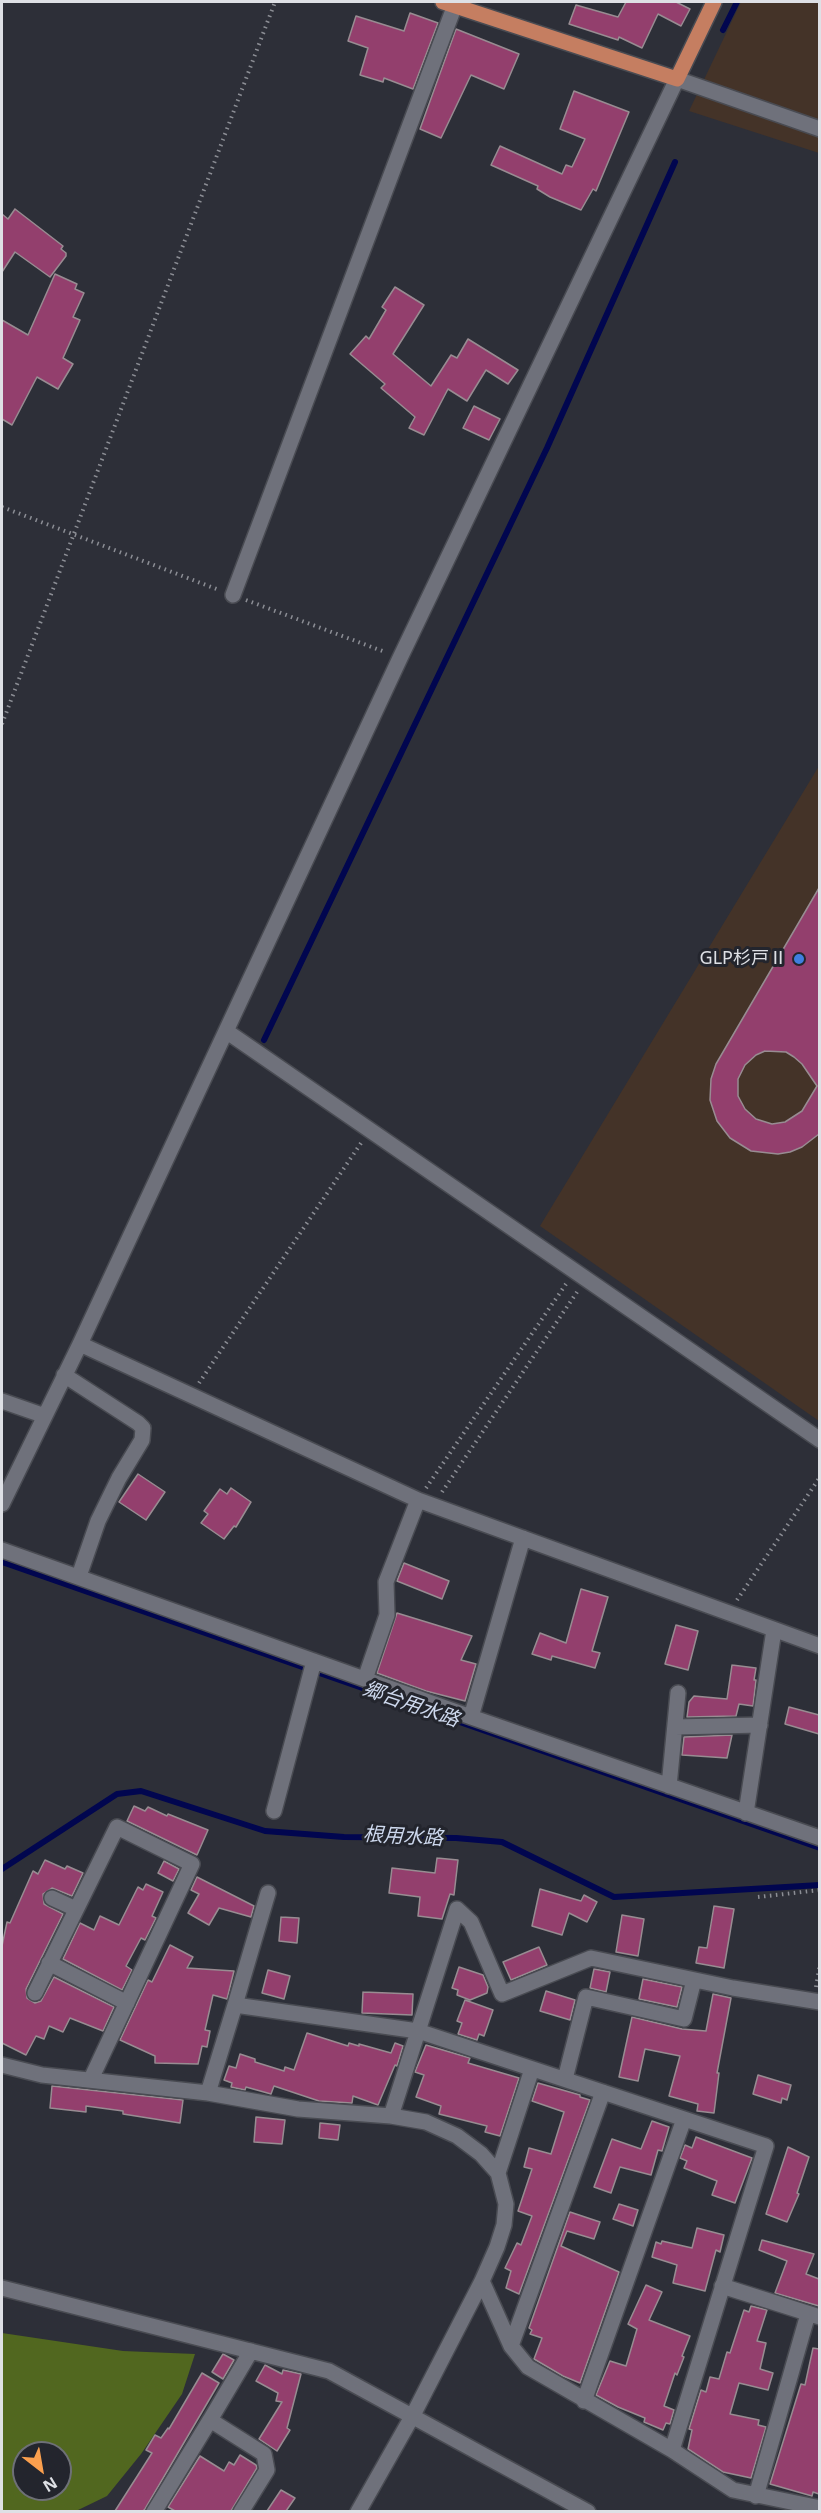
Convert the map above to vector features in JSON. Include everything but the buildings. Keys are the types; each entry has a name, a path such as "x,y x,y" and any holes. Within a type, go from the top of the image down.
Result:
{"main road":[{"path":"449,3 677,79 714,2"}],"street":[{"path":"233,595 449,3"},
{"path":"2,1504 80,1344 405,647 677,79 819,129"},
{"path":"226,1031 819,1440"},
{"path":"80,1344 418,1500 819,1646"},
{"path":"64,1375 138,1422 143,1428 142,1440 118,1478 98,1521 79,1576"},
{"path":"2,1401 45,1416"},
{"path":"365,1679 387,1615 386,1582 418,1500"},
{"path":"471,1717 523,1538"},
{"path":"2,1550 79,1576 312,1667 365,1679 819,1838"},
{"path":"746,1813 774,1630"},
{"path":"274,1811 312,1667"},
{"path":"669,1786 678,1693"},
{"path":"675,1727 760,1725"},
{"path":"35,1993 117,1827 192,1864 91,2079"},
{"path":"208,2093 268,1893"},
{"path":"52,1898 76,1909"},
{"path":"391,2116 457,1909 471,1922 502,1994 591,1958 694,1980 819,2002"},
{"path":"49,1963 127,2002"},
{"path":"565,2079 586,1997 684,2019 694,1980"},
{"path":"235,2005 418,2031 766,2146 672,2450"},
{"path":"2,2064 42,2075 208,2093 298,2109 391,2116 426,2122 457,2136 481,2154 498,2174 506,2204 504,2225 482,2281 413,2415 358,2511"},
{"path":"498,2174 532,2069"},
{"path":"511,2346 603,2092"},
{"path":"584,2401 684,2119"},
{"path":"482,2281 511,2346 528,2367 672,2450 733,2490 819,2508"},
{"path":"722,2286 814,2316 756,2496"},
{"path":"2,2288 329,2370 588,2511"},
{"path":"154,2511 251,2351"},
{"path":"210,2420 264,2454 267,2470 242,2511"}],"path":[{"path":"2,724 275,2"},
{"path":"2,507 73,535"},
{"path":"191,1395 370,1130"},
{"path":"418,1500 565,1284 577,1293 433,1505"},
{"path":"729,1613 819,1477"},
{"path":"758,1897 819,1890"}],"shaded area":[{"path":"741,2 819,2 819,153 689,111"},
{"path":"819,766 819,1421 540,1226"}],"green space":[{"path":"2,2333 123,2351 195,2354 182,2394 141,2454 107,2496 76,2511 2,2511"}],"waterway":[{"path":"723,30 737,2"},
{"path":"264,1040 547,448 675,162"},
{"name":"郷台用水路","path":"2,1562 820,1848"},
{"name":"根用水路","path":"2,1869 117,1794 141,1791 265,1831 344,1837 456,1838 502,1842 614,1897 820,1885"}],"place":[{"name":"GLP杉戸Ⅱ","path":"799,959"}]}
